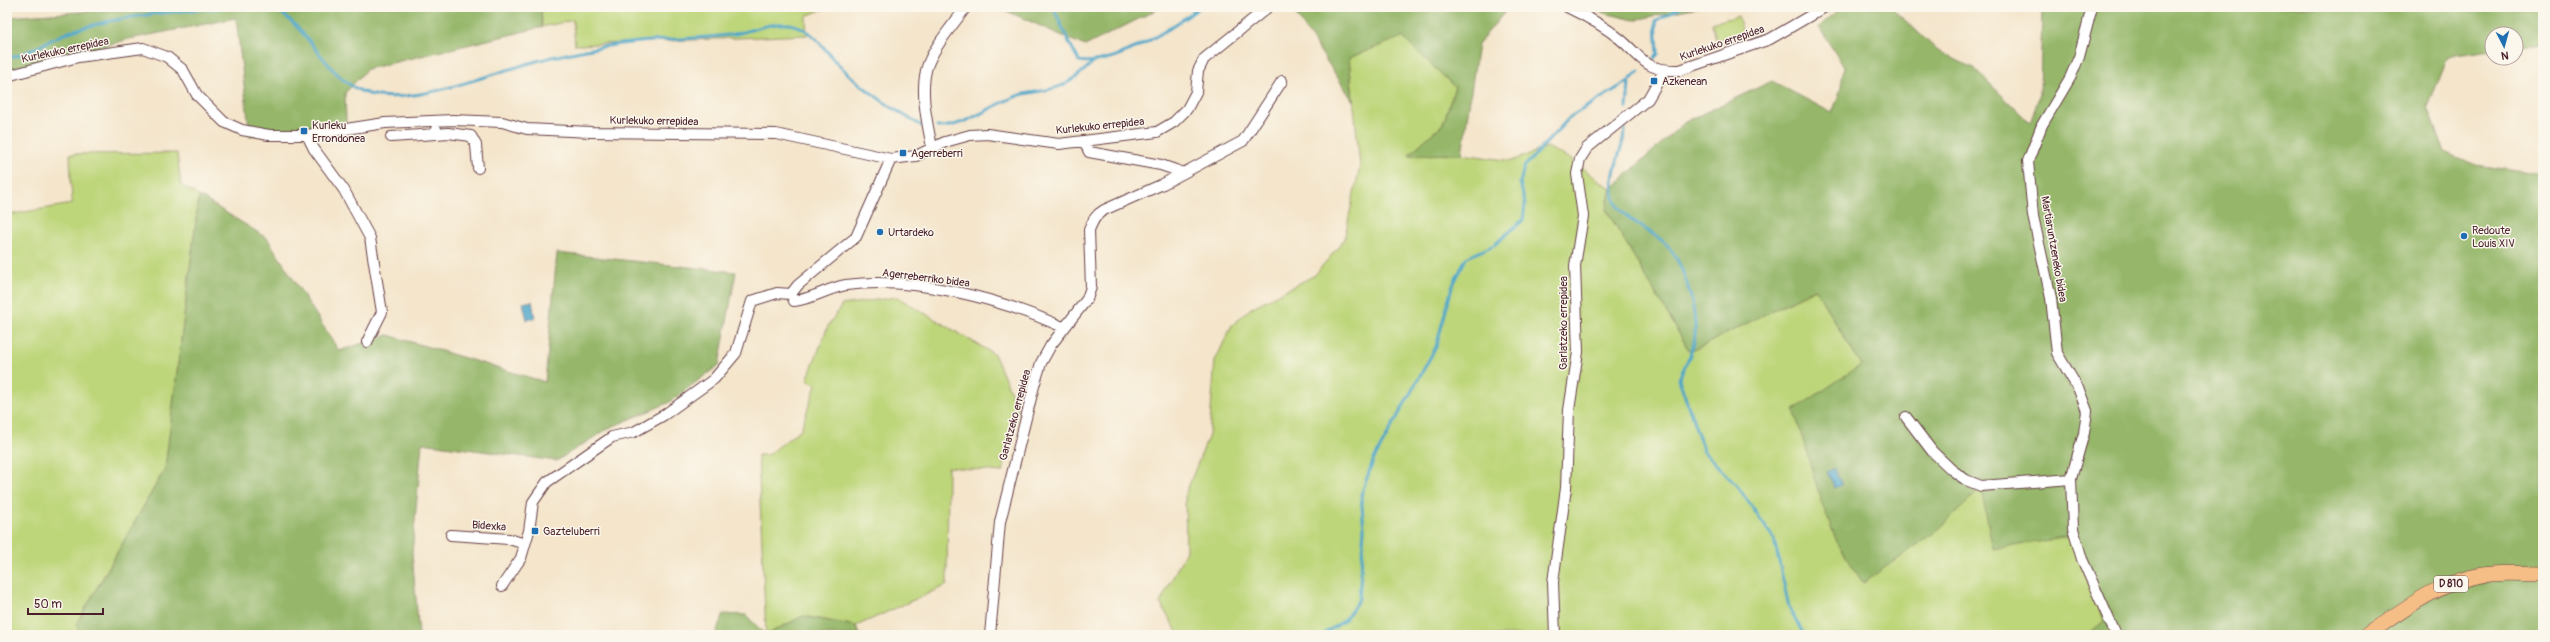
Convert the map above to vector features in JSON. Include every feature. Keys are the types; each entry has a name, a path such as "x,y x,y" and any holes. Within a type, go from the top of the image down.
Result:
{"main road":[{"name":"D 810","path":"2368,634 2428,594 2459,580 2491,574 2543,574"}],"street":[{"path":"932,147 925,99 925,73 935,51 966,7"},
{"name":"Kurlekuko errepidea","path":"7,76 78,57 143,48 167,57 183,70 197,95 224,122 242,130 269,135 307,136 385,123 436,121 502,122 527,129 591,132 776,134 891,159 912,157 932,147 957,138 987,134 1052,144 1156,132 1174,122 1187,109 1196,92 1198,71 1204,59 1268,7"},
{"name":"Kurlekuko errepidea","path":"1567,7 1591,18 1621,40 1646,65 1664,70 1680,70 1770,39 1825,7"},
{"name":"Martiaruntzeneko bidea","path":"2092,7 2079,57 2070,78 2042,125 2028,161 2033,216 2052,298 2057,353 2079,390 2086,411 2084,433 2071,479 2073,529 2082,559 2116,635"},
{"name":"Garlatzeko errepidea","path":"1555,635 1553,582 1566,488 1569,410 1578,352 1575,266 1583,216 1578,174 1580,159 1587,148 1648,99 1664,70"},
{"name":"Garlatzeko errepidea","path":"990,635 1002,515 1034,386 1041,363 1063,327 1087,299 1091,287 1089,230 1097,214 1163,184 1181,172 1243,141 1282,81"},
{"path":"436,121 436,134"},
{"path":"391,137 448,133 471,136 476,146 478,168"},
{"path":"307,136 314,149 344,190 370,238 382,312 368,342"},
{"path":"1084,141 1089,152 1161,165 1181,172"},
{"path":"502,586 521,558 533,502 547,482 612,437 634,432 664,415 714,379 736,353 752,302 777,293 791,294 798,285 856,237 891,159"},
{"name":"Agerreberriko bidea","path":"791,294 794,301 805,300 827,290 846,285 893,284 961,293 1024,310 1063,327"},
{"path":"1906,417 1932,451 1952,470 1966,480 1981,486 2071,479"},
{"name":"Bidexka","path":"451,535 509,539 525,544"}],"green space":[{"path":"154,7 541,7 542,27 367,69 345,93 346,122 250,136 236,18 129,39 7,74 7,17"},
{"path":"541,7 828,7 806,16 807,35 575,45 573,20 542,27"},
{"path":"998,7 1162,7 1085,46"},
{"path":"1291,7 1509,7 1478,44 1462,154 1408,155 1443,124 1455,87 1402,37 1349,58 1353,101"},
{"path":"1579,7 1698,7 1634,20"},
{"path":"1733,7 1794,7 1781,12"},
{"path":"1842,7 1891,7 1938,51 1975,69 2030,123 2040,94 2042,7 2543,7 2543,43 2524,46 2524,26 2484,26 2484,51 2448,56 2428,107 2445,152 2477,165 2538,174 2543,177 2543,635 2088,635 2104,622 2099,603 2070,537 1993,549 1981,489 1938,530 1863,583 1837,542 1822,504 1794,410 1861,365 1815,289 1690,352 1606,209 1611,189 1685,122 1772,81 1832,113 1840,92 1844,67 1819,27"},
{"path":"1738,16 1743,33 1716,40 1712,23"},
{"path":"1402,36 1455,87 1443,124 1409,155 1462,154 1512,161 1547,147 1570,159 1611,189 1606,209 1690,352 1815,289 1861,365 2329,635 1179,635 1160,603 1186,551 1185,495 1209,435 1215,361 1232,325 1251,308 1315,275 1344,240 1360,166 1349,58"},
{"path":"177,153 181,185 199,196 165,469 77,623 79,635 7,635 7,215 72,204 70,154"},
{"path":"199,196 267,238 339,351 388,335 545,382 557,253 736,272 719,365 668,403 609,428 556,461 422,443 412,553 419,635 79,635 77,623 165,469"},
{"path":"897,297 994,354 1018,408 1002,472 948,467 947,585 856,626 803,616 766,635 758,455 768,455 801,429 816,385 807,380 828,326 842,305"},
{"path":"723,614 746,615 766,635 715,635"},
{"path":"803,616 856,626 860,635 766,635"}],"water":[{"path":"532,301 535,318 527,320 523,303"},
{"path":"1834,468 1842,485 1835,488 1827,472"}],"waterway":[{"path":"7,58 25,53 66,33 114,20 153,14 233,7"},
{"path":"256,7 281,13 305,35 337,74 349,84 363,92 379,96 421,94 444,89 536,61 603,47 621,44 728,35 771,25 789,24 804,29 811,34 838,64 871,93 922,126"},
{"path":"1053,7 1079,61 1093,61 1109,58 1126,52 1159,35 1200,7"},
{"path":"1654,58 1658,54 1656,21 1681,7"},
{"path":"937,127 948,126 970,119 1013,97 1053,89 1063,85 1079,75 1092,63"},
{"path":"1627,108 1629,81 1639,71"},
{"path":"1322,635 1345,620 1359,599 1364,529 1361,495 1373,461 1436,347 1452,287 1466,258 1494,245 1523,220 1525,204 1520,183 1524,167 1570,117 1629,81"},
{"path":"1625,129 1614,172 1614,198 1622,212 1666,244 1673,253 1685,277 1692,304 1695,331 1692,351 1679,379 1704,452 1738,487 1774,539 1789,607 1804,635"}],"place":[{"name":"Azkenean","path":"1654,81"},
{"name":"Kurleku Errondonea","path":"304,131"},
{"name":"Agerreberri","path":"903,153"},
{"name":"Urtardeko","path":"880,232"},
{"name":"Redoute Louis XIV","path":"2464,236"},
{"name":"Gazteluberri","path":"535,531"}]}
